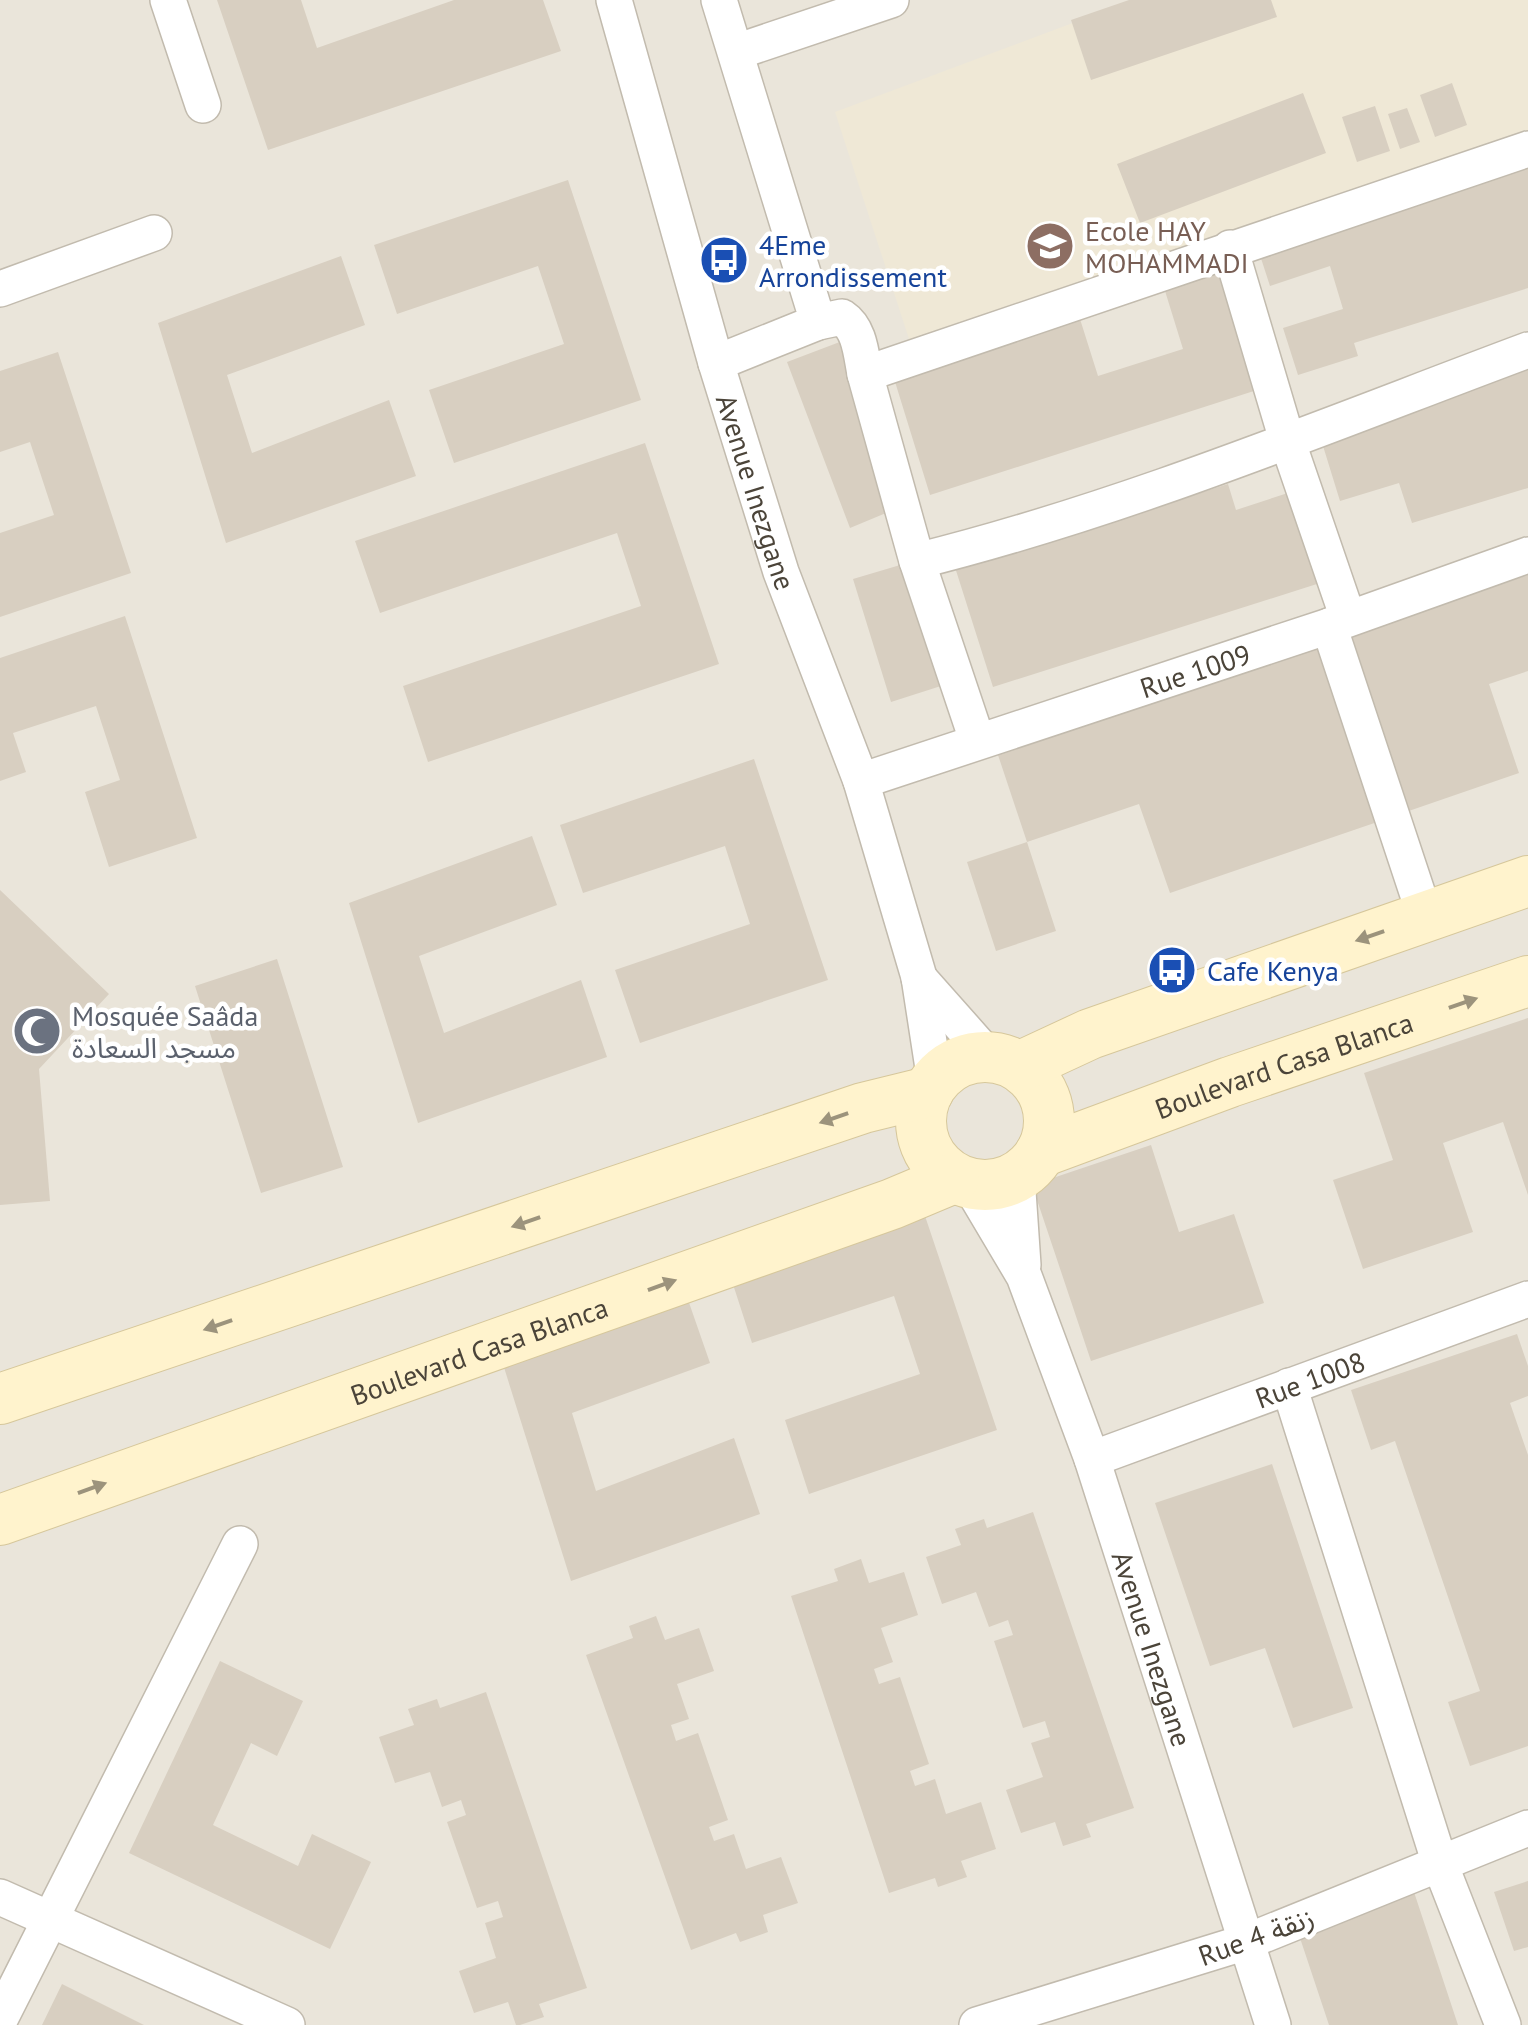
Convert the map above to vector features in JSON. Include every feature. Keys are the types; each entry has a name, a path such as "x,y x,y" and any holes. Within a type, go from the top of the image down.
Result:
{"main road":[{"path":"0,1399 931,1086 959,1062 1005,1061 1090,1034 1528,881"},
{"name":"Boulevard Casa Blanca","path":"0,1520 873,1211 995,1173 1213,1088 1528,981"},
{"path":"931,1086 921,1111 921,1130 926,1149 938,1166 995,1173 1049,1129 1048,1105 1038,1083 1005,1061"}],"street":[{"path":"168,0 203,105"},
{"name":"Avenue Inezgane","path":"614,0 716,363 781,572 861,781 918,978 931,1086"},
{"path":"719,0 818,322"},
{"path":"736,52 891,0"},
{"path":"865,374 1528,150"},
{"path":"0,289 154,233"},
{"path":"1230,248 1425,916"},
{"path":"716,363 818,322 842,316 850,322 917,561 977,740"},
{"path":"917,561 1006,539 1528,350"},
{"name":"Rue 1009","path":"861,781 1528,555"},
{"path":"918,978 1005,1061"},
{"path":"995,1173 1024,1276"},
{"path":"995,1173 1024,1276"},
{"name":"Avenue Inezgane","path":"1024,1276 1092,1459 1274,2025"},
{"name":"Rue 1008","path":"1092,1459 1528,1299"},
{"path":"1289,1386 1440,1864 1503,2025"},
{"path":"0,2019 240,1544"},
{"name":"Rue 4 زنقة","path":"978,2025 1246,1942 1528,1828"},
{"path":"0,1898 288,2025"}],"shaded area":[{"path":"0,0 1528,0 1528,2025 0,2025"},
{"name":"Ecole HAY MOHAMMADI","path":"1134,0 1528,0 1528,144 912,348 835,112"}],"building":[{"path":"217,0 301,0 317,48 454,0 543,0 561,51 268,150"},
{"path":"1129,0 1271,0 1277,17 1091,80 1071,20"},
{"path":"1452,83 1467,125 1435,137 1420,95"},
{"path":"1303,93 1326,153 1140,223 1117,164"},
{"path":"1375,106 1390,151 1357,162 1342,117"},
{"path":"1407,108 1420,142 1400,149 1388,114"},
{"path":"1528,160 1528,288 1354,343 1358,356 1298,375 1283,328 1343,309 1330,266 1270,286 1257,246"},
{"path":"568,180 641,400 454,463 429,390 564,344 538,266 397,314 374,245"},
{"path":"341,256 365,325 227,375 252,453 389,400 416,476 226,543 158,323"},
{"path":"1217,260 1257,390 930,495 892,372 1080,319 1098,376 1183,349 1161,278"},
{"path":"845,340 898,508 850,528 787,362"},
{"path":"58,352 131,573 0,617 0,533 54,515 30,442 0,452 0,371"},
{"path":"1528,360 1528,488 1412,523 1399,483 1340,501 1319,433"},
{"path":"645,443 719,664 428,762 403,686 641,606 617,533 380,613 355,541"},
{"path":"1228,484 1236,510 1291,492 1320,583 993,687 953,561 1019,551"},
{"path":"907,563 944,685 891,702 853,579"},
{"path":"1528,575 1528,671 1489,684 1519,773 1400,814 1341,638"},
{"path":"125,616 197,838 109,867 85,792 120,780 96,706 13,733 26,772 0,781 0,658"},
{"path":"1330,643 1389,818 1170,893 1139,804 1027,842 998,755"},
{"path":"754,759 828,980 640,1043 615,970 750,924 725,846 583,893 560,825"},
{"path":"532,836 557,905 419,956 444,1033 581,980 607,1057 418,1123 349,903"},
{"path":"1027,842 1056,931 996,951 967,862"},
{"name":"Mosquée Saâda مسجد السعادة","path":"0,890 109,994 39,1069 50,1201 0,1205"},
{"path":"277,959 343,1167 261,1193 195,986"},
{"path":"1528,1018 1528,1195 1503,1122 1443,1143 1473,1232 1363,1269 1333,1180 1393,1160 1364,1073"},
{"path":"1151,1145 1179,1232 1234,1214 1264,1303 1091,1361 1032,1185"},
{"path":"923,1210 997,1430 809,1494 785,1420 920,1374 894,1296 752,1343 730,1275"},
{"path":"686,1294 710,1363 572,1413 596,1491 734,1438 760,1514 571,1581 502,1361"},
{"path":"1517,1334 1528,1366 1528,1396 1510,1403 1528,1455 1528,1746 1470,1766 1448,1702 1480,1691 1395,1441 1371,1450 1351,1390"},
{"path":"1272,1464 1353,1708 1293,1728 1265,1648 1210,1666 1155,1503"},
{"path":"1033,1512 1134,1808 1086,1824 1091,1837 1063,1846 1055,1822 1021,1833 1006,1790 1043,1777 1031,1743 1050,1737 1045,1721 1023,1728 994,1641 1013,1635 1008,1620 989,1627 976,1592 942,1604 926,1557 961,1545 955,1529 984,1519 987,1528"},
{"path":"861,1559 869,1583 904,1572 918,1615 881,1628 893,1662 874,1669 879,1684 900,1677 929,1764 910,1771 915,1786 935,1779 946,1814 981,1802 996,1849 961,1861 967,1877 938,1887 935,1878 889,1893 791,1596 838,1581 834,1569"},
{"path":"656,1616 665,1640 699,1628 714,1671 677,1684 689,1719 671,1725 676,1741 698,1733 728,1820 709,1827 714,1841 734,1834 746,1869 781,1857 798,1903 763,1915 768,1932 740,1942 736,1933 691,1950 586,1655 633,1638 629,1626"},
{"path":"220,1661 303,1701 277,1756 251,1743 213,1825 298,1866 312,1834 371,1862 330,1949 129,1853"},
{"path":"486,1692 587,1988 539,2004 544,2017 520,2025 516,2025 508,2002 474,2013 459,1971 496,1958 485,1923 503,1917 498,1901 477,1908 447,1822 466,1815 461,1800 442,1807 430,1772 395,1783 379,1737 414,1725 408,1709 437,1699 440,1708"},
{"path":"1528,1881 1528,1947 1514,1951 1494,1892"},
{"path":"1413,1889 1458,2025 1329,2025 1297,1929"},
{"path":"62,1984 144,2025 42,2025"}],"place":[{"name":"Ecole HAY MOHAMMADI","path":"1050,246"},
{"name":"4Eme Arrondissement","path":"724,260"},
{"name":"Cafe Kenya","path":"1172,970"},
{"name":"Mosquée Saâda مسجد السعادة","path":"37,1031"}]}
